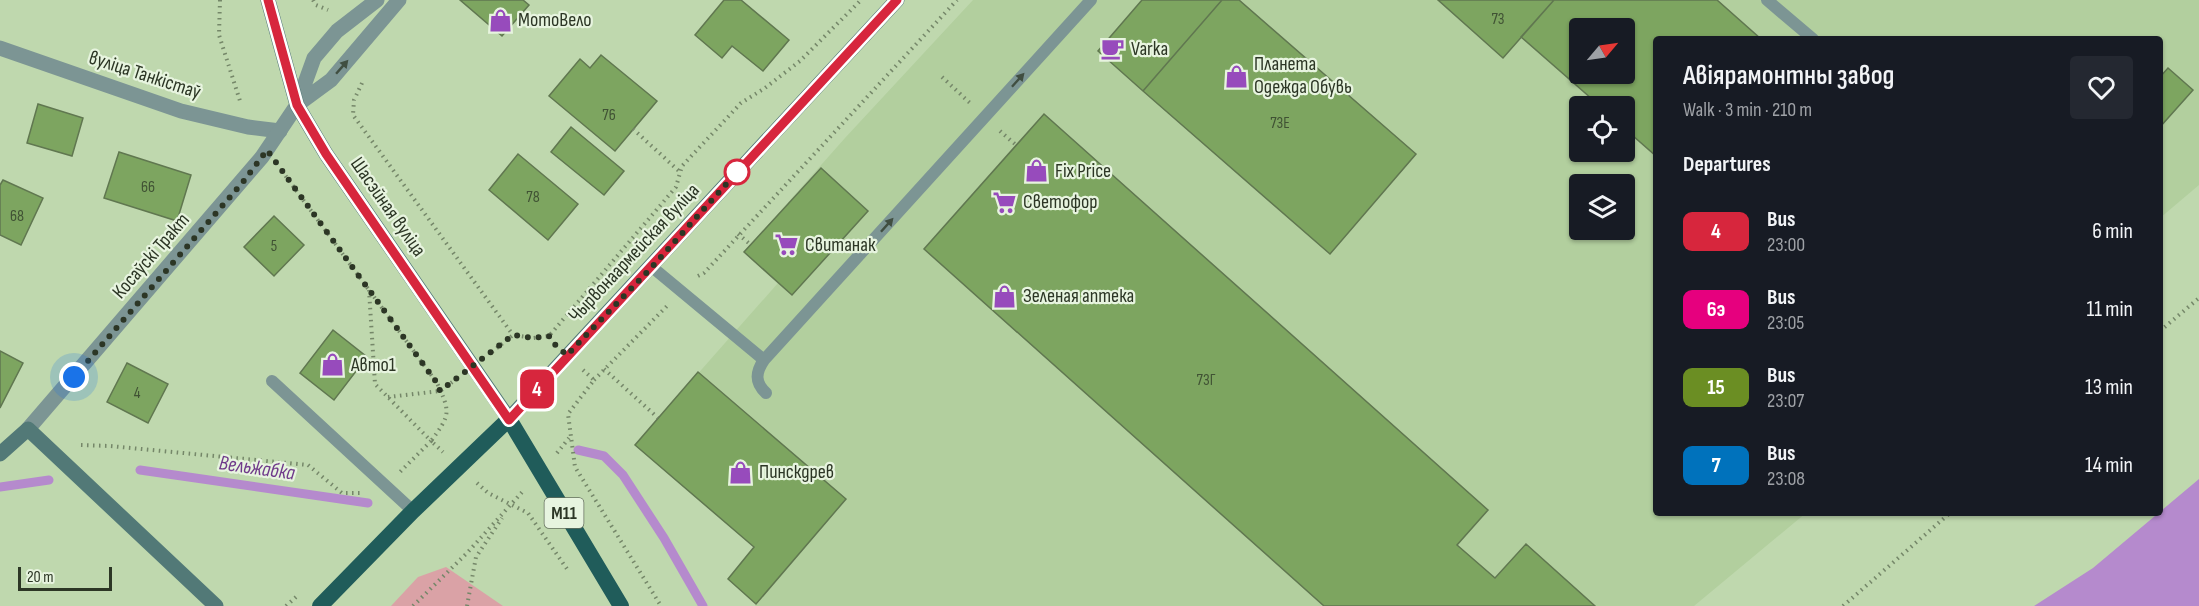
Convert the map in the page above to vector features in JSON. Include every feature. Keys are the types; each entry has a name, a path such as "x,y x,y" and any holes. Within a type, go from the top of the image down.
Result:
{"highway":[{"name":"Чырвонаармейская вуліца","path":"320,606 412,511 509,420"},
{"name":"М11","path":"509,420 621,606"}],"main road":[{"name":"Шасэйная вуліца","path":"268,0 297,105 326,154 509,420"},
{"name":"Чырвонаармейская вуліца","path":"509,420 897,0"},
{"path":"28,429 216,606"},
{"name":"Косаўскі Тракт","path":"0,454 28,429"}],"street":[{"path":"297,105 314,58 337,31 377,0"},
{"path":"297,105 331,80 399,0"},
{"name":"вуліца Танкістаў","path":"0,48 181,111 280,131"},
{"name":"Косаўскі Тракт","path":"28,429 243,182 297,105"}],"lane":[{"path":"766,393 760,388 756,375 764,360 1090,0"},
{"path":"1767,0 1809,36"},
{"path":"652,267 764,360"},
{"path":"272,381 412,511"}],"path":[{"path":"220,0 219,35 248,126"},
{"path":"313,0 327,9 337,31"},
{"path":"349,58 364,79 354,100 353,115 513,335 533,338 549,336 676,187 682,166 741,103 800,61 861,0"},
{"path":"661,606 575,467 568,414 604,369 694,279 704,273 957,0"},
{"path":"942,77 969,101"},
{"path":"633,129 680,172"},
{"path":"44,444 110,446 308,465 342,493 378,494 431,441 447,420 445,402 437,383 267,150"},
{"path":"738,234 751,245"},
{"path":"369,289 375,384 431,441 488,492 528,513 569,572"},
{"path":"2163,329 2199,298"},
{"path":"388,397 440,391 513,335"},
{"path":"549,336 552,342 594,380"},
{"path":"604,369 658,418"},
{"path":"414,606 467,553 511,504"},
{"path":"467,606 476,557 511,504"},
{"path":"1843,606 1947,516"}],"shaded area":[{"path":"973,0 2199,0 2199,185 2163,215 2163,36 1653,36 1653,516 1802,516 1694,606 755,606 756,604 728,579 754,547 635,445 778,283 744,252 845,138"},
{"path":"2199,479 2199,606 2034,606 2093,568 2155,516 2163,516 2163,509"},
{"path":"446,567 503,606 391,606 418,577"}],"building":[{"name":"МотоВело","path":"460,0 523,0 529,5 502,36"},
{"path":"724,0 741,0 789,40 763,71 732,46 722,58 695,35"},
{"path":"1142,0 1222,0 1143,91 1098,51"},
{"path":"1222,0 1239,0 1416,154 1330,254 1143,91"},
{"path":"1438,0 1554,0 1503,58"},
{"path":"1554,0 1717,0 1758,36 1653,36 1653,153 1635,138 1635,96 1589,96 1575,84 1635,84 1635,18 1569,18 1569,79 1521,37"},
{"path":"601,55 657,101 615,151 549,96 580,59 590,68"},
{"path":"2168,68 2193,90 2163,124 2163,74"},
{"path":"38,104 83,118 72,156 27,143"},
{"path":"1044,114 1488,510 1457,545 1495,578 1526,544 1595,606 1324,606 924,249"},
{"path":"571,127 624,171 604,195 551,152"},
{"path":"119,152 191,175 177,221 104,198"},
{"path":"518,154 578,204 548,240 489,190"},
{"path":"821,168 868,211 792,295 744,252"},
{"path":"3,180 43,198 21,245 0,235 0,185"},
{"path":"274,216 304,245 274,276 244,247"},
{"name":"Авто1","path":"333,330 367,357 334,400 300,373"},
{"path":"0,351 23,363 0,408"},
{"path":"127,363 168,384 148,423 107,402"},
{"name":"Пинскдрев","path":"698,372 846,499 756,604 728,579 754,547 635,445"}],"waterway":[{"name":"Вельжабка","path":"578,450 604,456 623,475 664,538 703,606"},
{"name":"Вельжабка","path":"140,470 368,503"},
{"name":"Вельжабка","path":"0,487 49,480"}],"bus line":[{"name":"4","path":"268,0 297,105 326,154 509,420 897,0"}],"place":[{"name":"МотоВело","path":"500,20"},
{"name":"Varka","path":"1113,49"},
{"name":"Планета Одежда Обувь","path":"1236,76"},
{"name":"Fix Price","path":"1037,171"},
{"name":"Светофор","path":"1005,202"},
{"name":"Свитанак","path":"787,245"},
{"name":"Зеленая аптека","path":"1005,296"},
{"name":"Авто1","path":"333,365"},
{"name":"Пинскдрев","path":"741,472"}],"route":[{"path":"74,377 243,182 267,150 437,383 440,391 513,335 533,338 549,336 552,342 567,355 652,267 737,172"}]}
